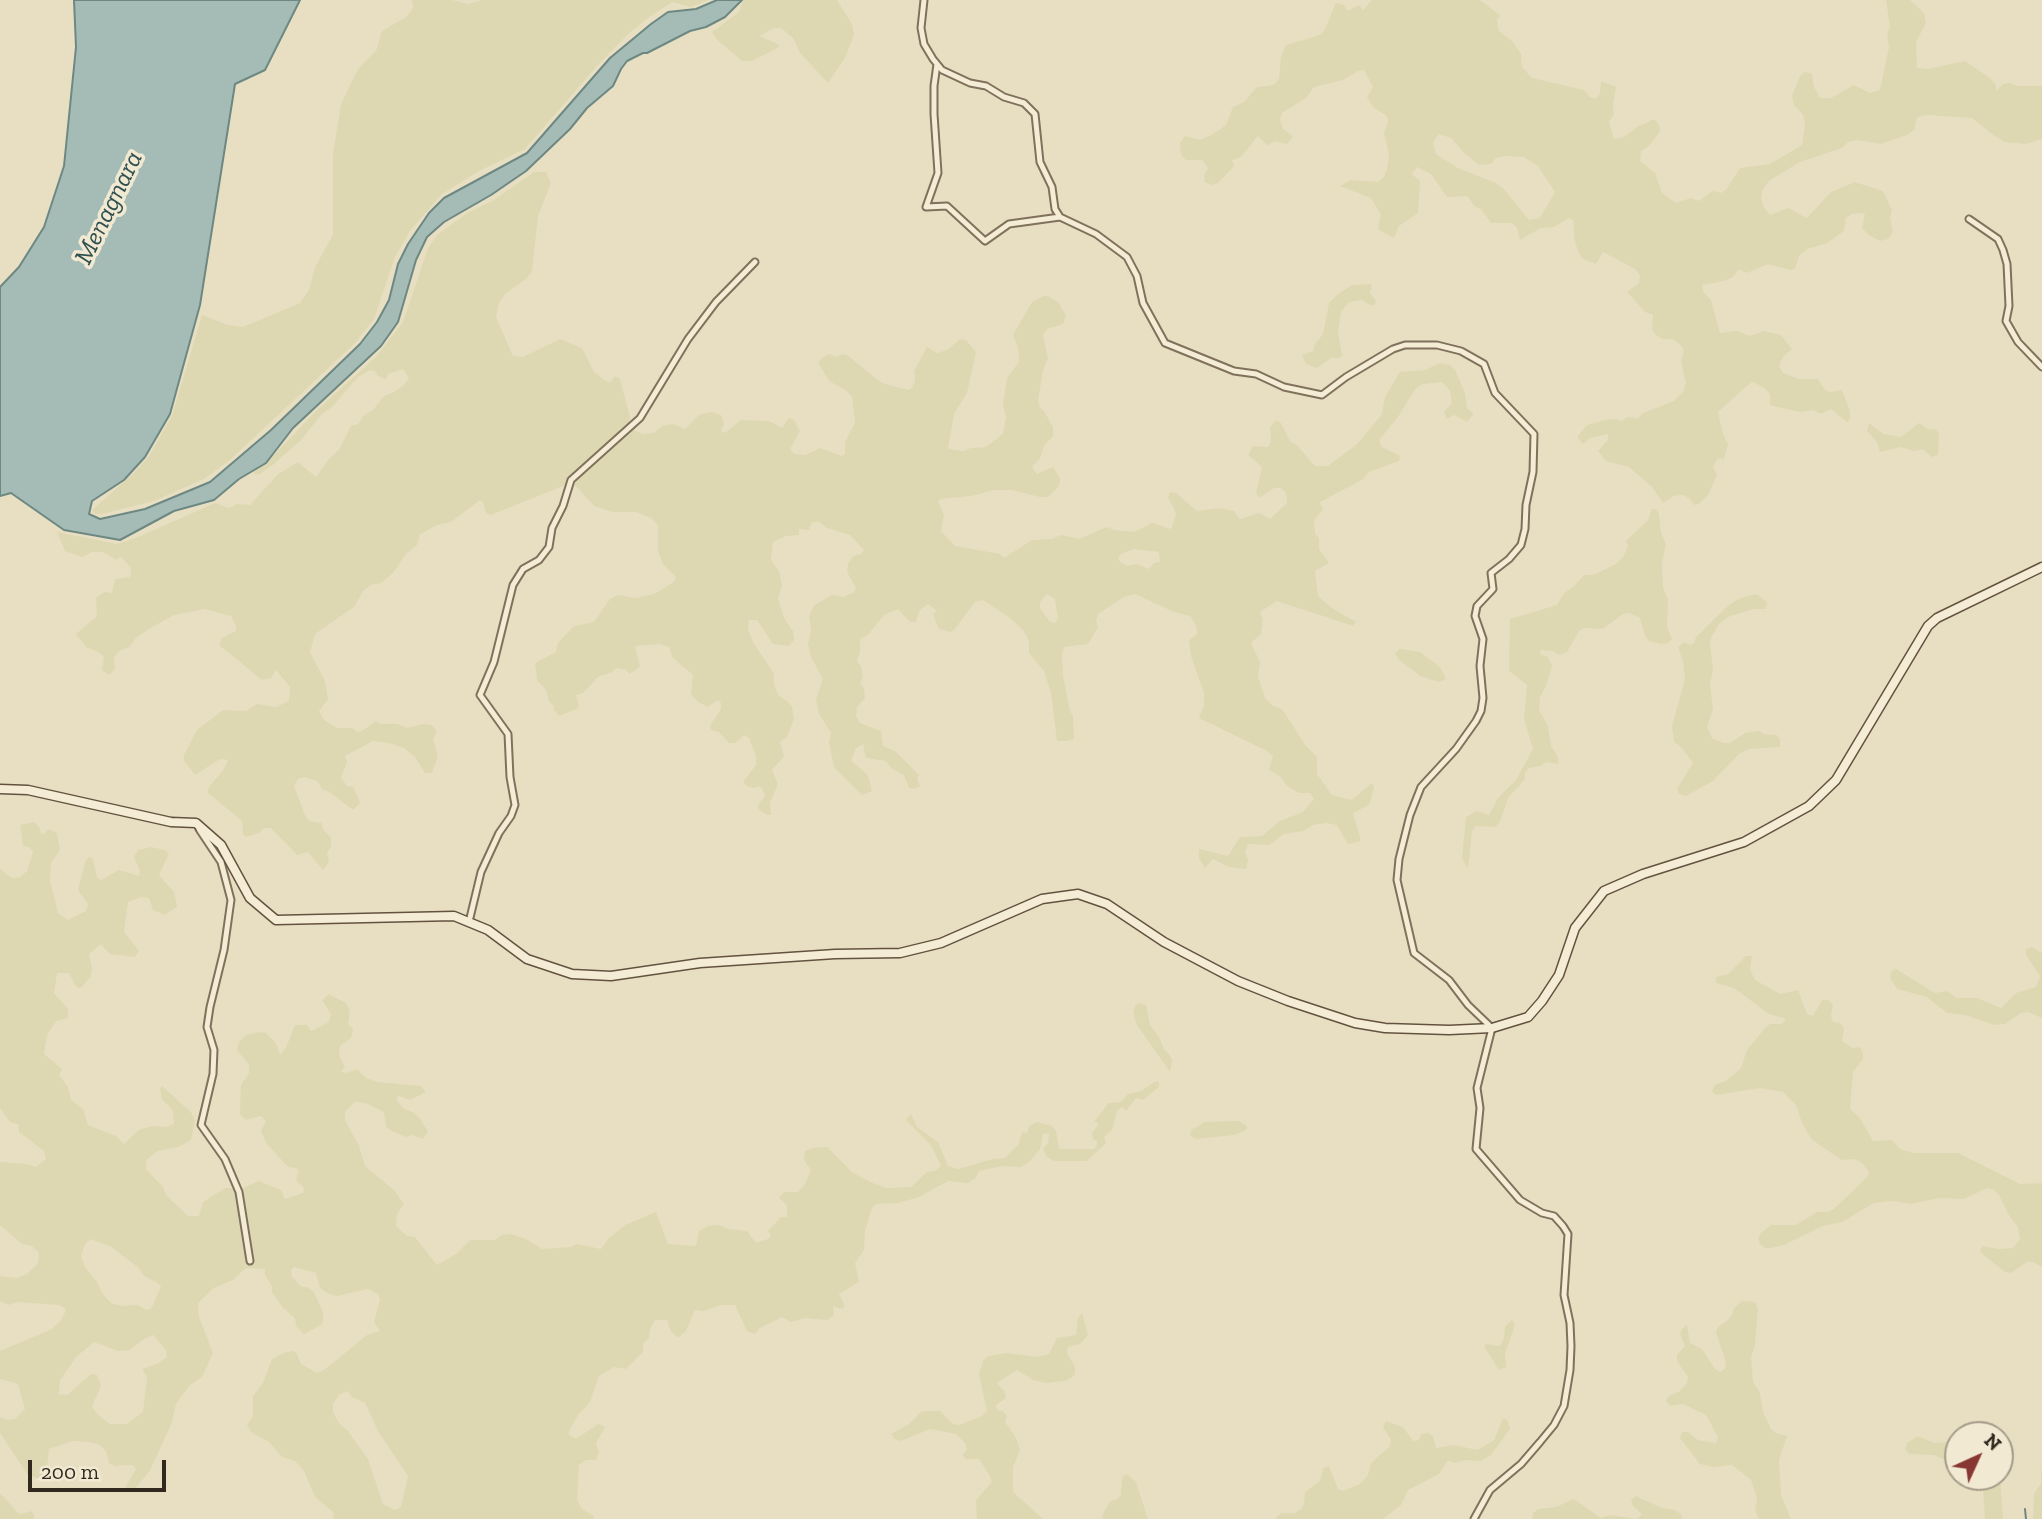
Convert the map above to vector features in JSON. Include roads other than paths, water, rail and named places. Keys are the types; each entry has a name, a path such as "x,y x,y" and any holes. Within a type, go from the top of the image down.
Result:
{"main road":[{"path":"0,789 28,790 172,822 196,823 221,845 250,898 276,920 454,916 488,930 527,959 572,974 611,976 700,963 835,954 900,953 942,943 1042,899 1078,894 1107,904 1164,942 1238,981 1333,1016 1385,1028 1492,1028 1528,1017 1542,1000 1559,975 1575,928 1604,891 1643,874 1744,842 1809,806 1836,780 1928,626 1937,618 2041,567"}],"street":[{"path":"924,0 921,28 924,44 937,64 957,78 986,86 1004,97 1024,103 1035,114 1040,162 1052,187 1055,209 1060,217 1096,234 1127,257 1137,276 1149,315 1161,338 1174,347 1234,371 1256,374 1284,387 1322,395 1346,377 1393,349 1405,345 1437,345 1461,351 1483,364 1496,393 1534,434 1533,472 1525,505 1525,529 1521,545 1491,573 1493,589 1477,606 1475,616 1483,639 1480,666 1483,698 1481,711 1456,749 1421,787 1410,815 1399,859 1397,880 1414,953 1449,981 1468,1005 1492,1028 1477,1088 1479,1108 1476,1149 1520,1200 1542,1213 1554,1216 1568,1234 1564,1294 1570,1323 1570,1370 1564,1406 1554,1425 1521,1464 1490,1490 1474,1519"},
{"path":"937,64 934,114 938,173 926,207 947,206 985,241 1009,224 1060,217"},
{"path":"1969,219 1998,239 2007,264 2009,306 2006,321 2018,342 2042,366"},
{"path":"469,922 481,872 499,833 511,817 515,804 510,777 508,734 480,695 494,662 513,585 523,569 539,559 549,547 552,528 563,506 571,480 640,418 688,339 716,302 755,262"},
{"path":"196,823 220,863 231,900 224,950 210,1007 208,1027 214,1050 213,1074 201,1125 225,1159 239,1192 250,1261"}],"water":[{"name":"Menagnara","path":"74,0 300,0 265,70 235,84 200,305 170,414 145,457 124,480 92,501 89,514 100,519 145,509 210,482 271,430 360,344 389,300 398,264 408,244 429,213 444,198 527,153 610,58 668,12 696,9 717,0 742,0 725,17 627,61 613,86 587,108 570,129 526,171 444,222 427,237 416,260 398,322 381,346 293,428 266,463 239,479 214,500 174,511 120,540 64,530 11,493 0,496 0,287 19,267 44,227 64,166 76,47"}],"waterway":[{"path":"2025,1509 2026,1519"}]}
